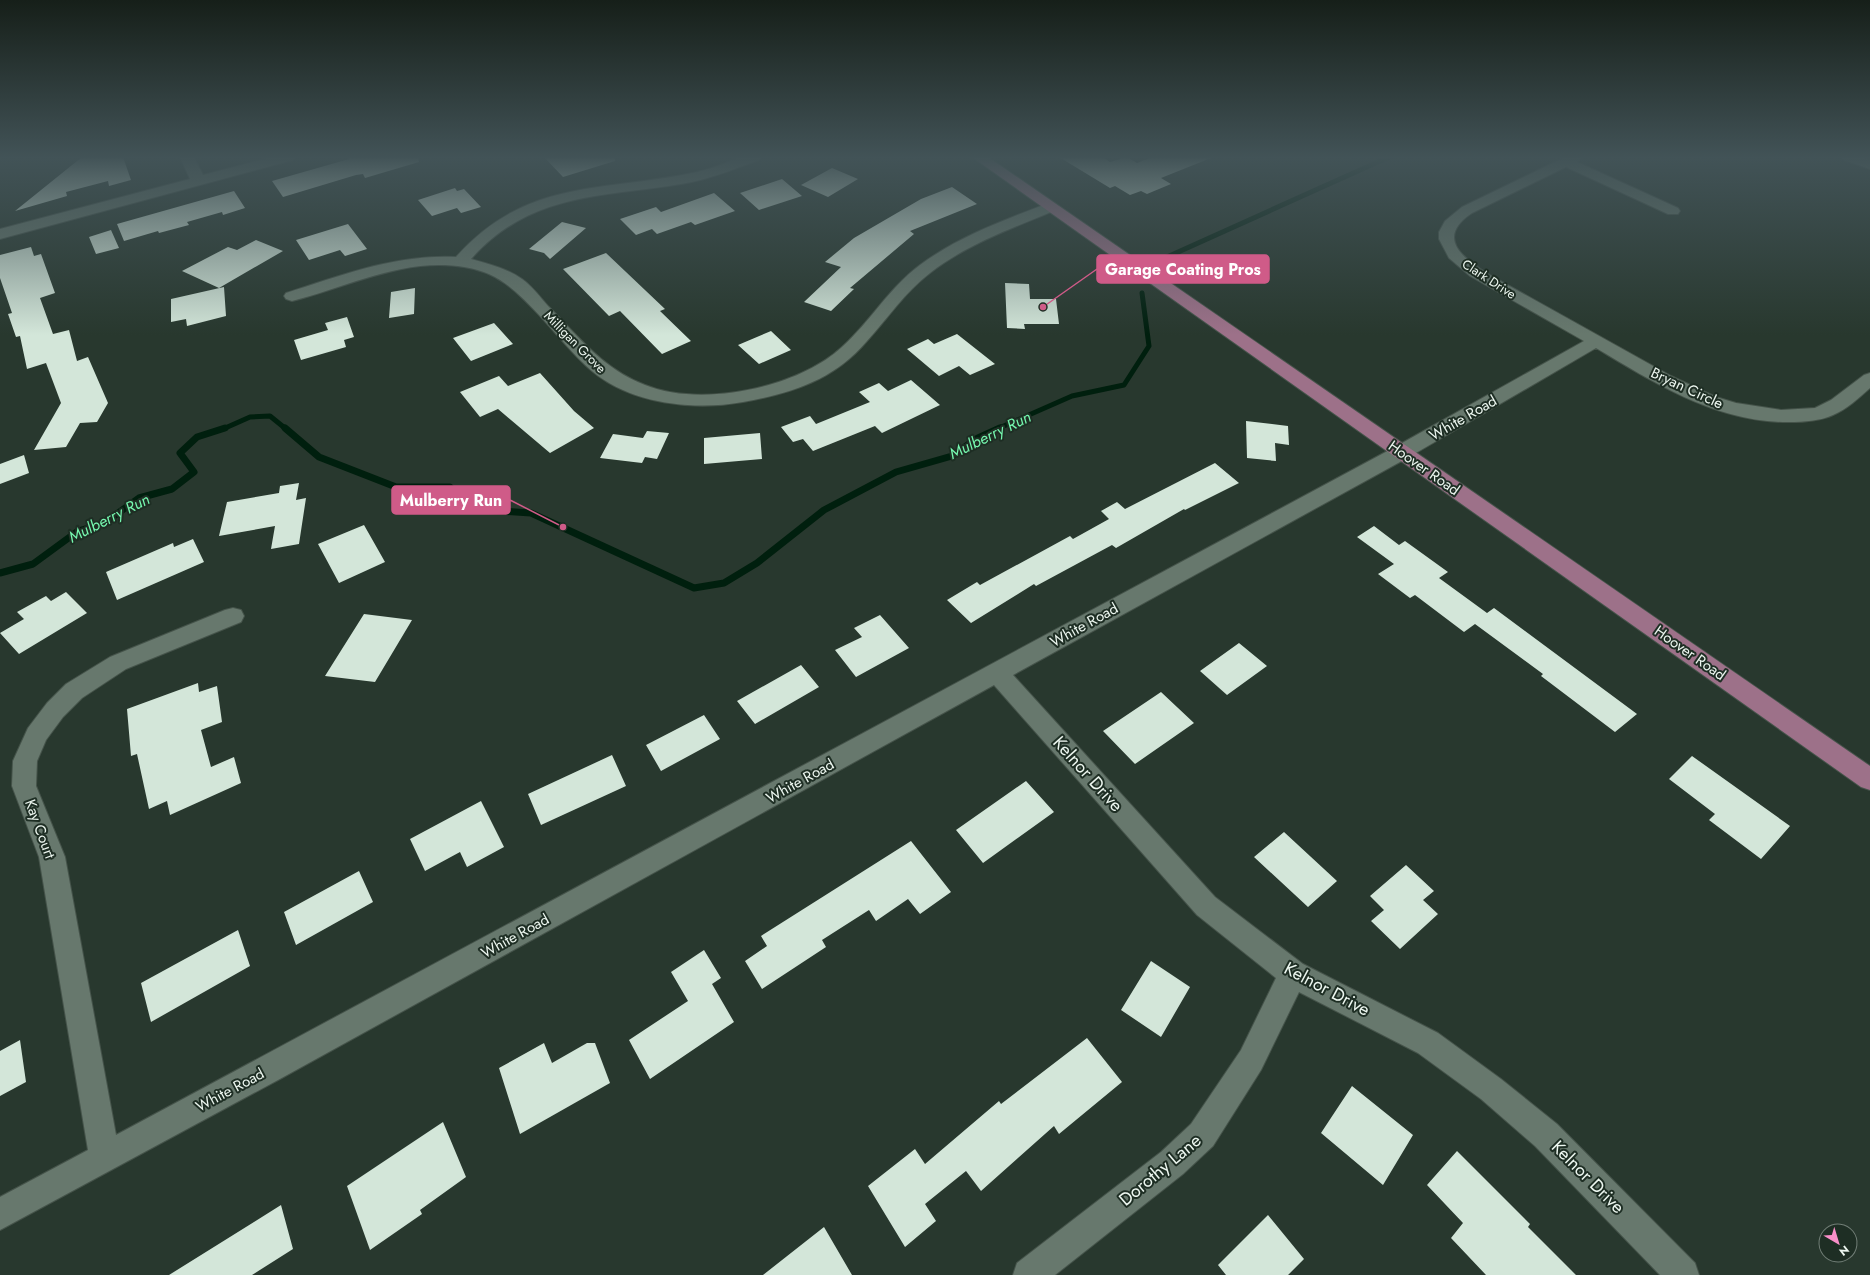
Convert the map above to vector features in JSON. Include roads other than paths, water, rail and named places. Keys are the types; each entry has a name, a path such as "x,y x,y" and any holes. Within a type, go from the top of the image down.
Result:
{"main road":[{"name":"Hoover Road","path":"1065,216 1870,779"}],"street":[{"path":"0,234 65,216"},
{"path":"461,261 476,244 502,222 512,216"},
{"name":"Milligan Grove","path":"292,296 395,266 417,262 461,261 479,264 493,269 512,280 598,367 610,377 634,388 677,398 728,399 753,396 777,389 821,372 836,362 901,291 924,270 956,248 991,231 1027,216"},
{"name":"Clark Drive","path":"1460,216 1449,226 1446,236 1454,255 1471,270 1596,341"},
{"name":"Bryan Circle","path":"1596,341 1683,390 1722,406 1745,413 1788,416 1814,414 1839,403 1870,379"},
{"name":"White Road","path":"0,1214 268,1070 1402,452 1596,341"},
{"name":"Kay Court","path":"104,1157 94,1091 52,857 24,786 25,761 36,735 55,710 79,687 118,663 233,616"},
{"name":"Kelnor Drive","path":"997,673 1206,906 1254,946 1293,974 1428,1043 1491,1089 1546,1135 1588,1175 1683,1275"},
{"name":"Dorothy Lane","path":"1029,1275 1172,1163 1202,1135 1251,1060 1293,974"}],"waterway":[{"name":"Mulberry Run","path":"1167,257 1257,216"},
{"name":"Mulberry Run","path":"997,429 1072,396 1124,385 1149,346 1142,293"},
{"name":"Mulberry Run","path":"223,429 250,417 270,416 286,429"},
{"name":"Mulberry Run","path":"0,573 33,564 78,531 103,524 139,498 172,489 194,472 180,453 197,437 225,428"},
{"name":"Mulberry Run","path":"285,428 319,457 396,487 450,487 465,509 531,513 694,588 724,583 757,563 824,510 896,472 952,456 978,438 1000,428"}],"place":[{"name":"Garage Coating Pros","path":"1043,307"},
{"name":"Mulberry Run","path":"563,527"}]}
